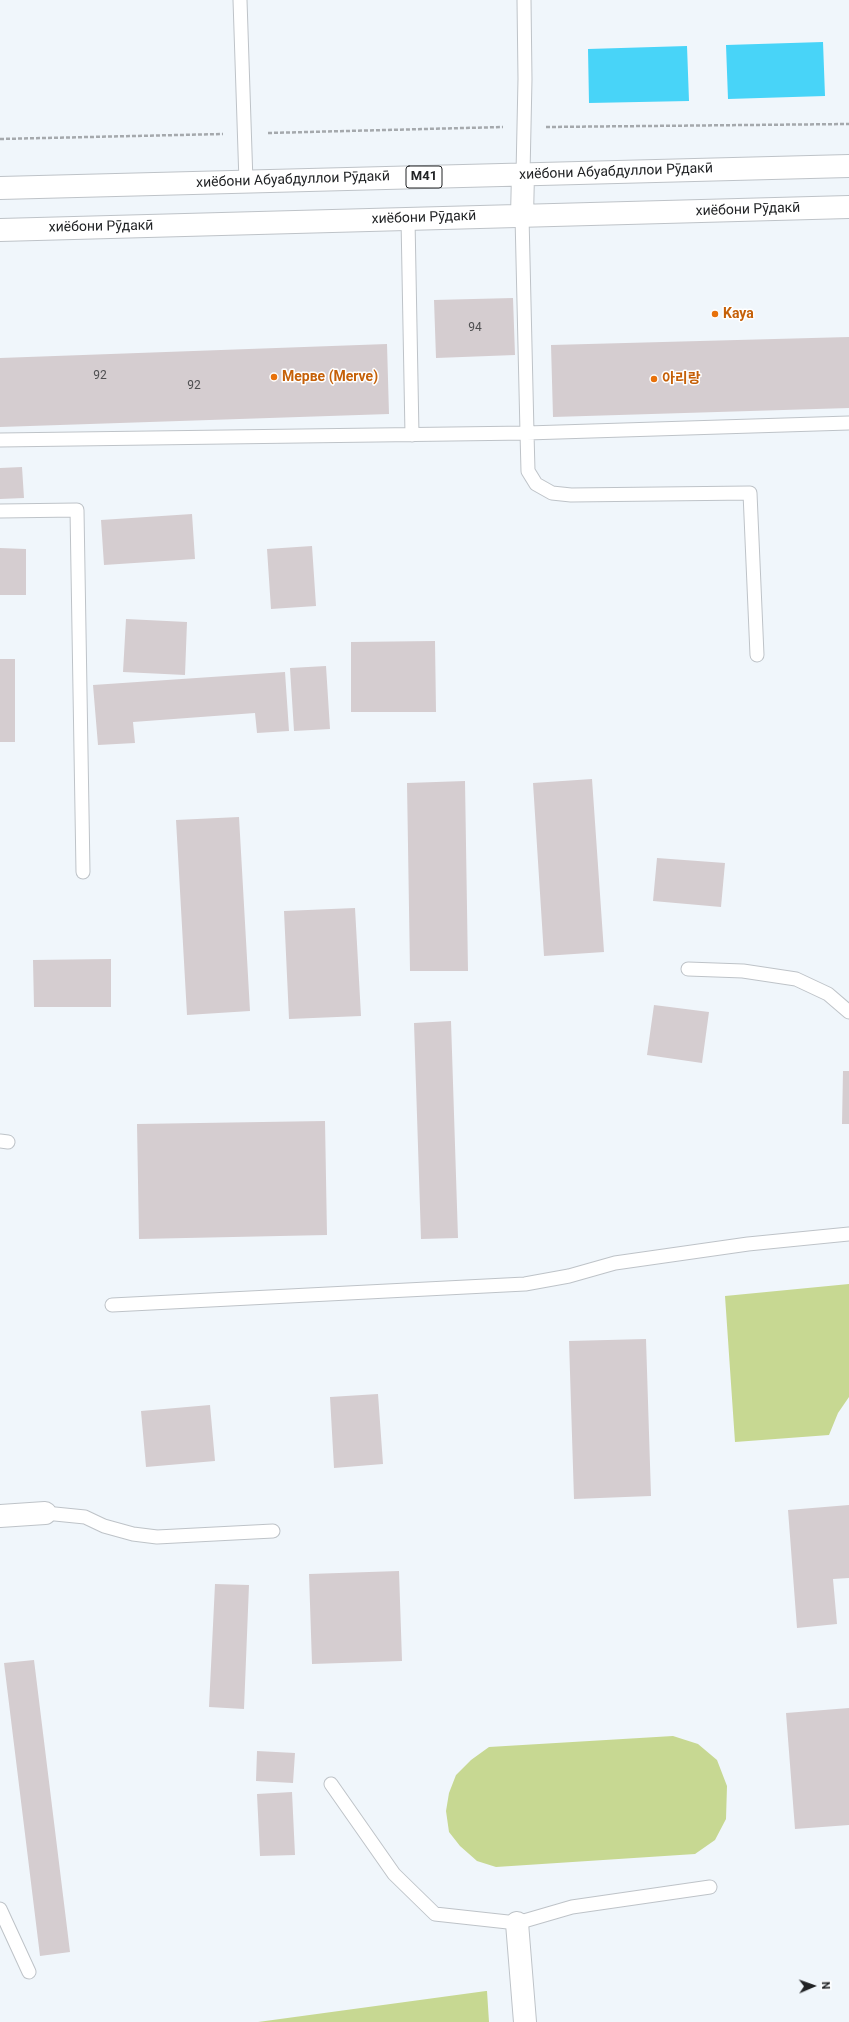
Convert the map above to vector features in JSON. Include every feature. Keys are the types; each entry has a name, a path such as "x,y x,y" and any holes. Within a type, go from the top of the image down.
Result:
{"main road":[{"name":"хиёбони Абуабдуллои Рӯдакӣ","path":"0,188 849,166"},
{"path":"522,216 523,174"},
{"name":"хиёбони Рӯдакӣ","path":"0,230 849,207"},
{"path":"0,1516 45,1513"},
{"path":"517,1923 525,2022"}],"lane":[{"path":"240,0 246,182"},
{"path":"523,174 525,127 524,0"},
{"path":"522,216 528,471 536,484 552,493 571,495 750,493 757,655"},
{"path":"408,219 412,435"},
{"path":"0,440 527,433 849,423"},
{"path":"0,511 77,510 83,872"},
{"path":"688,969 744,971 796,979 828,994 849,1012"},
{"path":"112,1305 525,1284 569,1276 615,1263 748,1244 849,1234"},
{"path":"45,1513 85,1517 104,1526 133,1534 157,1537 273,1531"},
{"path":"331,1784 394,1874 435,1914 517,1923 572,1907 710,1887"},
{"path":"0,1909 29,1972"}],"path":[{"path":"525,127 849,124"}],"green space":[{"path":"849,1284 849,1397 838,1413 829,1435 735,1442 725,1296"},
{"path":"673,1736 698,1744 717,1760 727,1786 726,1819 715,1840 695,1854 496,1867 477,1861 460,1846 449,1832 446,1811 449,1793 456,1775 471,1760 489,1747"},
{"path":"486,1991 489,2022 258,2022"}],"water":[{"path":"823,42 825,96 728,99 726,45"},
{"path":"687,46 689,101 589,103 588,49"}],"building":[{"path":"513,298 515,355 436,358 434,300"},
{"path":"849,337 849,408 553,417 551,345"},
{"path":"387,344 389,414 0,427 0,358"},
{"path":"22,467 24,498 0,499 0,468"},
{"path":"192,514 195,559 104,565 101,520"},
{"path":"312,546 316,606 271,609 267,549"},
{"path":"0,548 26,549 26,595 0,595"},
{"path":"126,619 187,622 185,675 123,672"},
{"path":"435,641 436,712 351,712 351,642"},
{"path":"0,659 15,659 15,742 0,742"},
{"path":"326,666 330,729 294,731 290,668"},
{"path":"285,672 289,731 257,733 255,713 133,722 135,743 98,745 93,685"},
{"path":"592,779 604,952 544,956 533,783"},
{"path":"465,781 468,971 410,971 407,783"},
{"path":"239,817 250,1011 187,1015 176,820"},
{"path":"657,858 725,863 721,907 653,901"},
{"path":"355,908 361,1016 289,1019 284,911"},
{"path":"111,959 111,1007 34,1007 33,960"},
{"path":"654,1005 709,1012 702,1063 647,1055"},
{"path":"451,1021 458,1238 421,1239 414,1023"},
{"path":"843,1071 849,1071 849,1124 842,1124"},
{"path":"325,1121 327,1235 139,1239 137,1124"},
{"path":"646,1339 651,1496 574,1499 569,1341"},
{"path":"378,1394 383,1464 334,1468 330,1397"},
{"path":"210,1405 215,1461 146,1467 141,1411"},
{"path":"849,1505 849,1578 833,1579 837,1624 797,1628 788,1510"},
{"path":"399,1571 402,1661 312,1664 309,1574"},
{"path":"215,1584 249,1585 244,1709 209,1707"},
{"path":"34,1660 70,1952 40,1956 4,1663"},
{"path":"849,1708 849,1825 795,1829 786,1713"},
{"path":"257,1751 295,1753 293,1783 256,1781"},
{"path":"292,1792 295,1855 260,1856 257,1794"}],"place":[{"name":"Kaya","path":"715,314"},
{"name":"Mерве (Merve)","path":"274,377"},
{"name":"아리랑","path":"654,379"}]}
